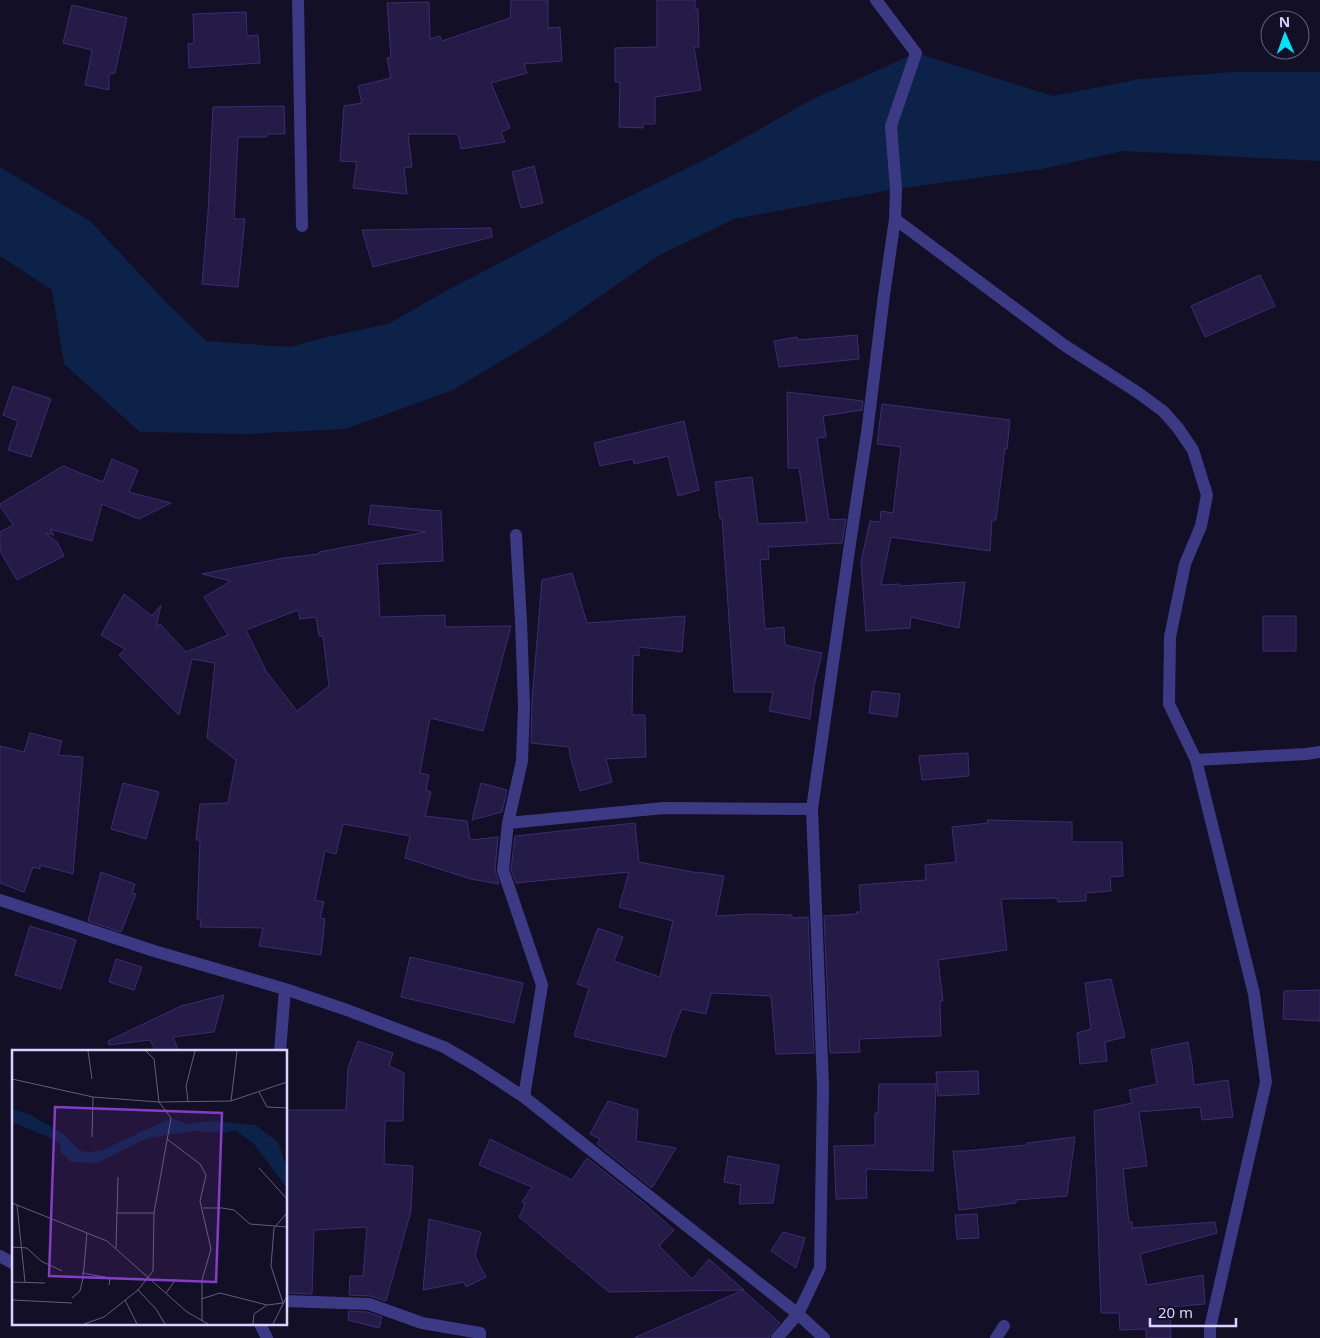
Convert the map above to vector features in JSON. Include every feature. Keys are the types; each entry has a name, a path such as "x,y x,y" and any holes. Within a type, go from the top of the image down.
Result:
{"street":[{"path":"298,0 302,226"},
{"path":"777,1338 798,1314 820,1268 823,1086 812,808 868,433 895,219 896,189 890,126 916,53 876,0"},
{"path":"895,219 1064,345 1138,392 1162,411 1178,428 1193,450 1207,495 1201,526 1185,564 1170,638 1169,704 1196,760 1254,994 1266,1082 1210,1328 1210,1338"},
{"path":"516,535 524,706 522,762 508,823 503,870 542,985 524,1097"},
{"path":"1196,760 1320,752"},
{"path":"508,823 664,808 812,808"},
{"path":"0,900 154,951 285,989 347,1010 444,1047 524,1097 798,1314 824,1338"},
{"path":"280,1050 285,989"},
{"path":"0,1256 12,1263"},
{"path":"288,1301 369,1304 422,1323 480,1333 480,1338"},
{"path":"261,1326 267,1338"},
{"path":"996,1338 1004,1326"}],"water":[{"path":"916,53 1053,96 1140,79 1233,72 1320,72 1320,161 1123,151 1042,169 896,189 734,219 658,256 543,336 453,390 345,429 245,434 140,432 64,364 52,290 0,256 0,167 90,221 165,301 206,341 290,347 326,337 388,324 444,292 570,226 714,155 811,100"}],"building":[{"path":"511,0 548,0 548,28 560,27 562,61 524,64 527,73 491,83 510,128 501,132 505,142 461,149 458,134 408,134 412,167 404,168 407,194 353,188 357,162 340,161 344,106 362,103 358,86 391,78 387,58 391,57 387,3 429,2 430,39 440,36 442,41 510,18"},
{"path":"657,0 695,0 695,9 698,9 699,47 694,47 701,90 655,97 655,124 643,124 643,128 619,127 620,82 615,82 615,48 657,47"},
{"path":"72,5 127,18 115,73 109,74 109,90 85,85 92,50 63,43"},
{"path":"246,12 247,36 258,35 260,63 189,68 188,44 194,43 193,14"},
{"path":"284,106 285,134 267,134 267,137 238,137 234,219 245,219 238,287 202,284 208,213 213,107"},
{"path":"534,166 543,203 521,208 512,172"},
{"path":"491,228 492,237 373,267 362,230"},
{"path":"1260,275 1275,306 1205,337 1191,306"},
{"path":"857,335 859,359 779,367 774,341 797,337 798,340"},
{"path":"13,386 51,399 31,457 8,450 18,421 3,415"},
{"path":"787,392 863,401 862,410 823,416 826,437 817,438 829,520 846,519 842,543 768,547 769,559 760,560 765,629 784,627 785,645 822,653 814,686 810,719 769,711 773,692 734,692 722,518 720,519 715,482 752,477 758,524 807,522 799,468 788,468"},
{"path":"882,404 1010,420 996,520 992,520 990,551 891,537 881,585 900,584 900,586 965,582 959,628 911,617 910,628 866,631 861,562 870,521 880,522 881,511 893,513 901,447 877,444"},
{"path":"684,421 699,490 678,496 668,456 634,464 633,459 600,466 594,443"},
{"path":"112,459 138,470 129,492 171,503 139,519 102,504 92,541 50,529 54,535 45,533 57,542 64,556 17,580 0,551 0,532 13,525 0,504 63,466 103,482"},
{"path":"371,505 441,511 443,561 377,564 380,617 445,615 445,627 511,626 483,731 430,718 420,773 429,775 426,790 431,792 425,816 467,821 470,840 498,837 495,870 499,884 471,879 405,858 410,836 343,824 336,854 325,851 315,900 324,902 320,918 325,919 321,955 259,946 263,928 200,927 201,919 197,919 200,840 196,840 200,804 228,803 236,760 207,738 215,663 192,659 179,715 119,655 125,649 101,635 124,594 152,616 161,605 156,627 160,624 186,652 228,635 204,597 231,581 202,574 284,558 319,554 319,552 426,532 368,524","holes":["298,610 300,619 316,617 319,636 323,636 329,686 297,711 266,671 246,630"]},
{"path":"572,573 587,623 685,616 682,652 639,647 639,656 633,655 632,715 645,715 646,757 606,759 612,782 580,791 569,747 531,743 532,701 542,580"},
{"path":"1263,616 1296,616 1296,651 1263,651"},
{"path":"872,691 900,694 897,717 869,713"},
{"path":"30,733 62,741 58,755 83,757 73,874 40,865 40,869 33,867 24,892 0,883 0,746 24,752"},
{"path":"968,753 969,776 922,780 919,756"},
{"path":"123,783 159,792 146,839 111,829"},
{"path":"481,783 507,790 502,812 472,820"},
{"path":"987,820 1072,822 1072,842 1122,842 1123,876 1110,877 1111,891 1086,893 1086,901 1058,902 1057,898 1001,899 1007,950 938,960 943,1001 940,1001 941,1036 859,1039 860,1052 830,1053 824,916 857,914 856,912 861,912 859,885 926,880 925,865 956,862 952,827 988,823"},
{"path":"635,823 639,862 724,876 716,916 751,914 792,915 792,918 808,917 814,1053 776,1054 771,996 711,993 706,1014 682,1009 672,1033 666,1057 574,1036 589,988 577,984 598,928 623,937 614,961 660,977 673,921 619,907 629,872 516,883 511,869 515,836"},
{"path":"101,872 135,884 132,893 136,894 121,932 88,921"},
{"path":"30,926 76,940 61,989 15,975"},
{"path":"410,957 523,983 514,1023 401,997"},
{"path":"116,959 142,967 134,990 109,982"},
{"path":"1111,979 1125,1037 1105,1042 1107,1061 1080,1064 1077,1033 1091,1029 1085,983"},
{"path":"1320,990 1320,1021 1283,1019 1284,991"},
{"path":"224,995 214,1032 173,1037 178,1050 155,1050 150,1040 109,1045 108,1041 181,1006"},
{"path":"358,1041 393,1053 389,1066 404,1073 403,1121 385,1121 384,1164 413,1166 411,1211 386,1301 370,1296 349,1295 350,1276 363,1276 367,1227 314,1230 312,1294 288,1293 288,1110 346,1110 348,1068"},
{"path":"1188,1042 1194,1085 1228,1080 1233,1117 1202,1120 1200,1107 1139,1112 1147,1166 1123,1169 1129,1222 1132,1222 1132,1228 1215,1222 1217,1233 1140,1254 1147,1285 1203,1275 1205,1304 1170,1307 1171,1338 1146,1338 1146,1329 1120,1330 1119,1313 1101,1313 1094,1111 1132,1103 1129,1090 1157,1084 1151,1050"},
{"path":"978,1071 979,1094 938,1096 936,1072"},
{"path":"879,1084 936,1084 933,1171 866,1169 867,1198 836,1199 834,1146 875,1145 875,1113 878,1113"},
{"path":"608,1101 638,1110 636,1141 676,1148 652,1188 597,1144 600,1139 590,1134"},
{"path":"1075,1137 1067,1196 1016,1200 1016,1203 959,1210 953,1151 1027,1145 1027,1143"},
{"path":"490,1139 572,1180 587,1158 644,1203 674,1230 659,1246 692,1279 709,1259 744,1290 609,1292 519,1217 525,1204 522,1202 532,1187 479,1165"},
{"path":"728,1156 779,1165 773,1203 739,1204 741,1185 724,1182"},
{"path":"977,1214 979,1238 957,1239 955,1215"},
{"path":"429,1219 481,1232 475,1256 486,1277 466,1287 464,1282 423,1290"},
{"path":"783,1232 805,1238 796,1268 771,1251"},
{"path":"743,1290 780,1323 769,1338 634,1338"},
{"path":"349,1311 367,1312 382,1317 379,1328 348,1320"}]}
